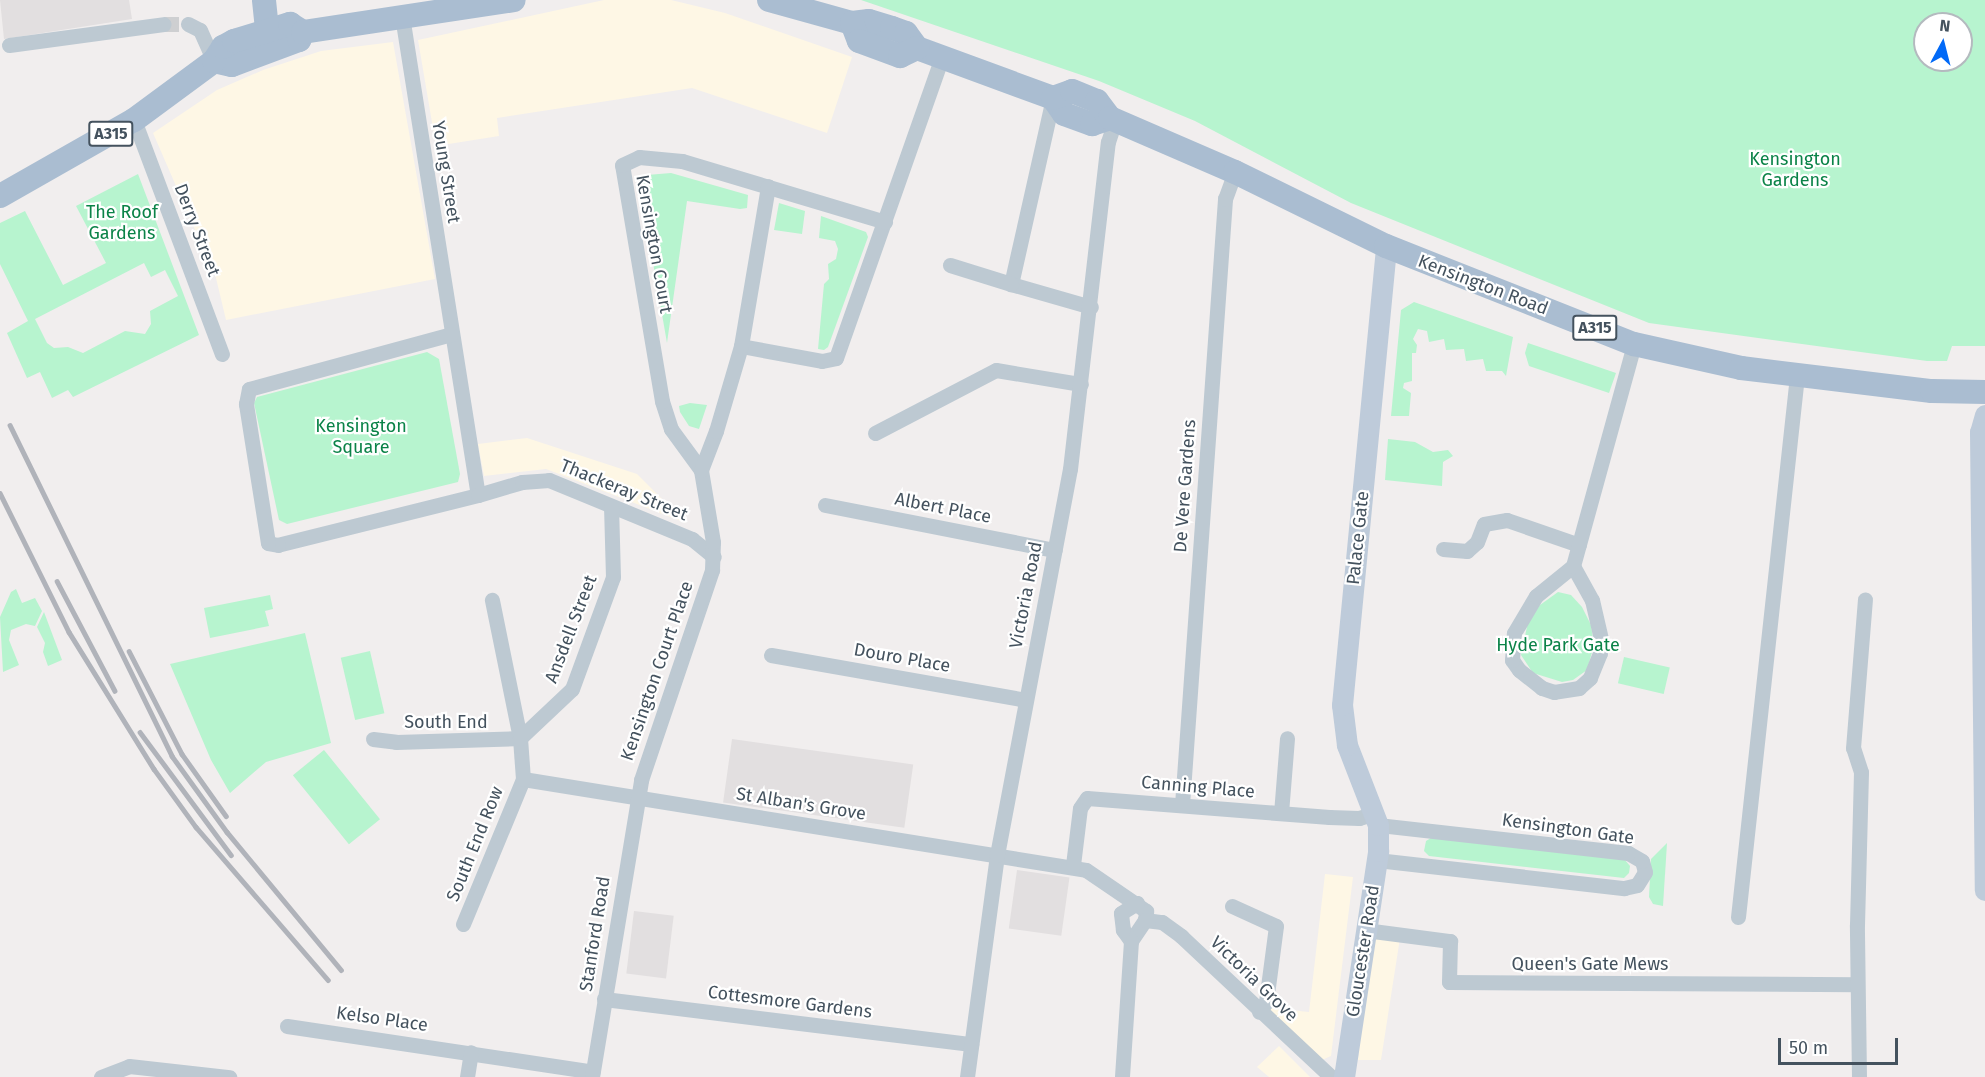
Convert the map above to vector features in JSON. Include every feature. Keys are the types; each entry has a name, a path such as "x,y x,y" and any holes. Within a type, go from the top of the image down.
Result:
{"main road":[{"path":"258,55 267,29 264,0"},
{"path":"214,61 232,65 298,37 402,16 514,0"},
{"name":"Kensington Road","path":"769,0 844,21 869,21 892,28 906,33 917,48 1053,98 1072,91 1097,101 1112,119 1235,171 1386,246 1634,344 1715,364 1797,376 1932,391 1985,392"},
{"path":"267,29 298,37"},
{"name":"A315","path":"0,196 134,120 214,61 223,47 267,29"},
{"name":"Palace Gate","path":"1376,819 1347,745 1342,705 1386,246"},
{"path":"1985,416 1980,426 1985,890"},
{"name":"Gloucester Road","path":"1344,1077 1377,860 1376,819"}],"street":[{"name":"Young Street","path":"402,16 451,334"},
{"path":"9,45 164,24"},
{"path":"188,24 200,30 214,61"},
{"path":"741,346 822,361 836,358 942,57"},
{"path":"1011,284 1053,98"},
{"name":"Victoria Road","path":"967,1077 997,855 1055,550 1081,384 1112,119"},
{"name":"Derry Street","path":"134,120 222,354"},
{"name":"Kensington Court","path":"714,557 701,470 671,429 662,401 622,165 639,157 661,157 768,186 885,222"},
{"name":"De Vere Gardens","path":"1182,806 1225,199 1235,171"},
{"name":"Kensington Court","path":"701,470 716,431 741,346 768,186"},
{"path":"950,265 1091,307"},
{"path":"451,334 478,495 272,545 266,539 246,404 249,388 451,334"},
{"path":"1573,566 1592,600 1601,639 1600,653 1590,678 1579,688 1554,692 1542,688 1518,670 1512,660 1514,633 1536,596 1573,566 1634,344"},
{"path":"875,433 996,370 1081,384"},
{"path":"1738,916 1797,376"},
{"name":"Thackeray Street","path":"478,495 522,482 549,480 692,539 714,557"},
{"name":"Albert Place","path":"825,505 1055,550"},
{"name":"Ansdell Street","path":"520,738 572,689 613,577 611,507"},
{"path":"1443,549 1467,551 1477,542 1484,524 1507,520 1579,545"},
{"name":"Kensington Court Place","path":"638,798 714,557"},
{"path":"1860,1077 1857,984 1861,772 1853,748 1865,599"},
{"path":"492,600 520,738 523,779"},
{"name":"Douro Place","path":"771,655 1025,700"},
{"name":"South End","path":"373,739 396,742 520,738"},
{"path":"1281,813 1287,738"},
{"name":"St Alban's Grove","path":"523,779 997,855 1073,865"},
{"name":"South End Row","path":"463,924 523,779"},
{"name":"Stanford Road","path":"592,1075 638,798"},
{"name":"Canning Place","path":"1073,865 1084,800 1376,819"},
{"name":"Kensington Gate","path":"1376,819 1628,853 1642,861 1645,872 1637,885 1624,888 1377,860"},
{"path":"1073,865 1104,880 1146,911 1145,920 1131,941 1122,1077"},
{"path":"1131,941 1123,930 1121,913 1137,903"},
{"path":"1233,906 1276,926 1266,1002 1259,1012"},
{"name":"Victoria Grove","path":"1145,920 1156,920 1172,929 1331,1077"},
{"name":"Queen's Gate Mews","path":"1365,930 1450,941 1449,982 1857,984"},
{"name":"Cottesmore Gardens","path":"604,999 971,1044"},
{"name":"Kelso Place","path":"287,1026 471,1052 592,1075"},
{"path":"467,1077 471,1052"},
{"path":"101,1077 129,1066 229,1077"}],"shaded area":[{"path":"0,0 129,0 132,19 4,39"},
{"path":"604,0 671,0 725,13 852,57 827,133 692,88 497,118 499,136 436,146 418,40"},
{"path":"393,42 435,279 226,320 216,278 153,133 217,90 263,70 321,51"},
{"path":"527,438 637,474 686,523 546,469 484,476 478,444"},
{"path":"732,739 913,764 904,828 723,802"},
{"path":"1017,870 1069,877 1061,936 1009,928"},
{"path":"1325,874 1353,877 1331,1056 1322,1060 1268,1014 1269,1008 1309,1012"},
{"path":"634,911 674,916 666,978 626,974"},
{"path":"1372,934 1400,938 1381,1060 1358,1060"},
{"path":"1279,1046 1310,1077 1269,1077 1257,1067"}],"green space":[{"name":"Kensington Gardens","path":"861,0 1985,0 1985,346 1952,346 1947,361 1927,361 1649,323 1351,203 1195,121 1099,81"},
{"path":"671,173 748,195 747,208 740,209 687,201 667,343 640,188 647,175"},
{"name":"The Roof Gardens","path":"138,174 199,335 73,397 68,390 52,398 40,372 27,378 7,333 28,321 0,264 0,223 25,211 63,285 106,263 76,206","holes":["144,263 151,277 165,270 178,296 150,311 151,324 145,334 125,331 83,353 68,347 54,348 47,343 35,319"]},
{"path":"779,203 805,211 802,234 774,230"},
{"path":"821,216 866,232 868,237 828,347 824,350 818,349 824,284 829,279 828,264 836,259 838,249 835,241 819,238"},
{"path":"1414,302 1513,337 1506,376 1502,371 1486,371 1483,359 1466,361 1464,349 1446,350 1444,339 1429,342 1427,331 1418,329 1413,339 1417,345 1416,353 1412,353 1412,381 1404,383 1403,388 1411,393 1409,416 1391,416 1401,310"},
{"path":"1528,343 1616,373 1609,393 1529,366 1525,353"},
{"name":"Kensington Square","path":"427,352 439,359 460,474 458,482 287,524 279,520 254,403 257,397"},
{"path":"690,403 707,405 699,429 689,426 680,412 679,406"},
{"path":"1388,439 1415,442 1433,452 1448,450 1453,456 1443,462 1442,486 1385,480"},
{"path":"16,589 22,603 35,598 42,611 35,626 26,624 11,630 9,640 19,665 3,672 0,617 11,592"},
{"name":"Hyde Park Gate","path":"1558,592 1571,595 1582,607 1591,625 1594,645 1587,670 1573,680 1562,682 1533,673 1521,655 1528,622 1540,605"},
{"path":"270,595 273,609 265,611 269,626 210,638 204,608"},
{"path":"44,612 62,660 48,666 43,652 45,643 37,627"},
{"path":"305,633 331,743 266,762 230,793 211,760 170,664"},
{"path":"370,651 384,713 355,720 341,658"},
{"path":"1624,657 1670,668 1664,694 1618,683"},
{"path":"324,750 380,819 349,844 293,775"},
{"path":"1431,838 1625,860 1630,866 1629,873 1624,878 1429,856 1424,851 1426,841"},
{"path":"1667,843 1663,906 1653,904 1649,897 1651,859"}],"tunnel":[{"path":"164,24 188,24"}],"railway":[{"path":"10,425 172,756 227,832 341,970"},
{"path":"0,493 69,632 154,769 196,827 328,980"},
{"path":"57,581 115,691"},
{"path":"129,651 182,754 226,816"},
{"path":"140,732 231,855"}]}
